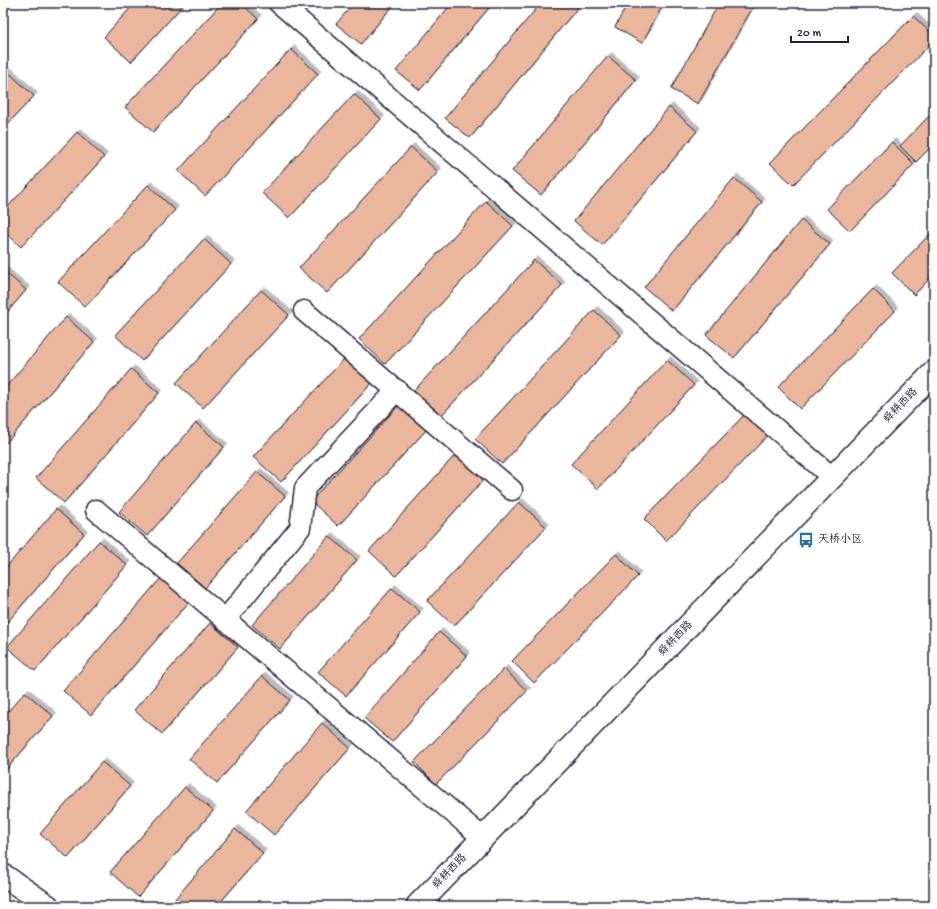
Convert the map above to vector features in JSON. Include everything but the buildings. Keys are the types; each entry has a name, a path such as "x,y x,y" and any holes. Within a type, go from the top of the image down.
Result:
{"main road":[{"name":"舜耕西路","path":"417,906 934,372"},
{"path":"3,875 48,906"}],"street":[{"path":"278,3 832,477"},
{"path":"304,311 512,490"},
{"path":"225,620 300,528 305,488 397,390"},
{"path":"96,510 483,838"}],"place":[{"name":"天桥小区","path":"806,540"}]}
